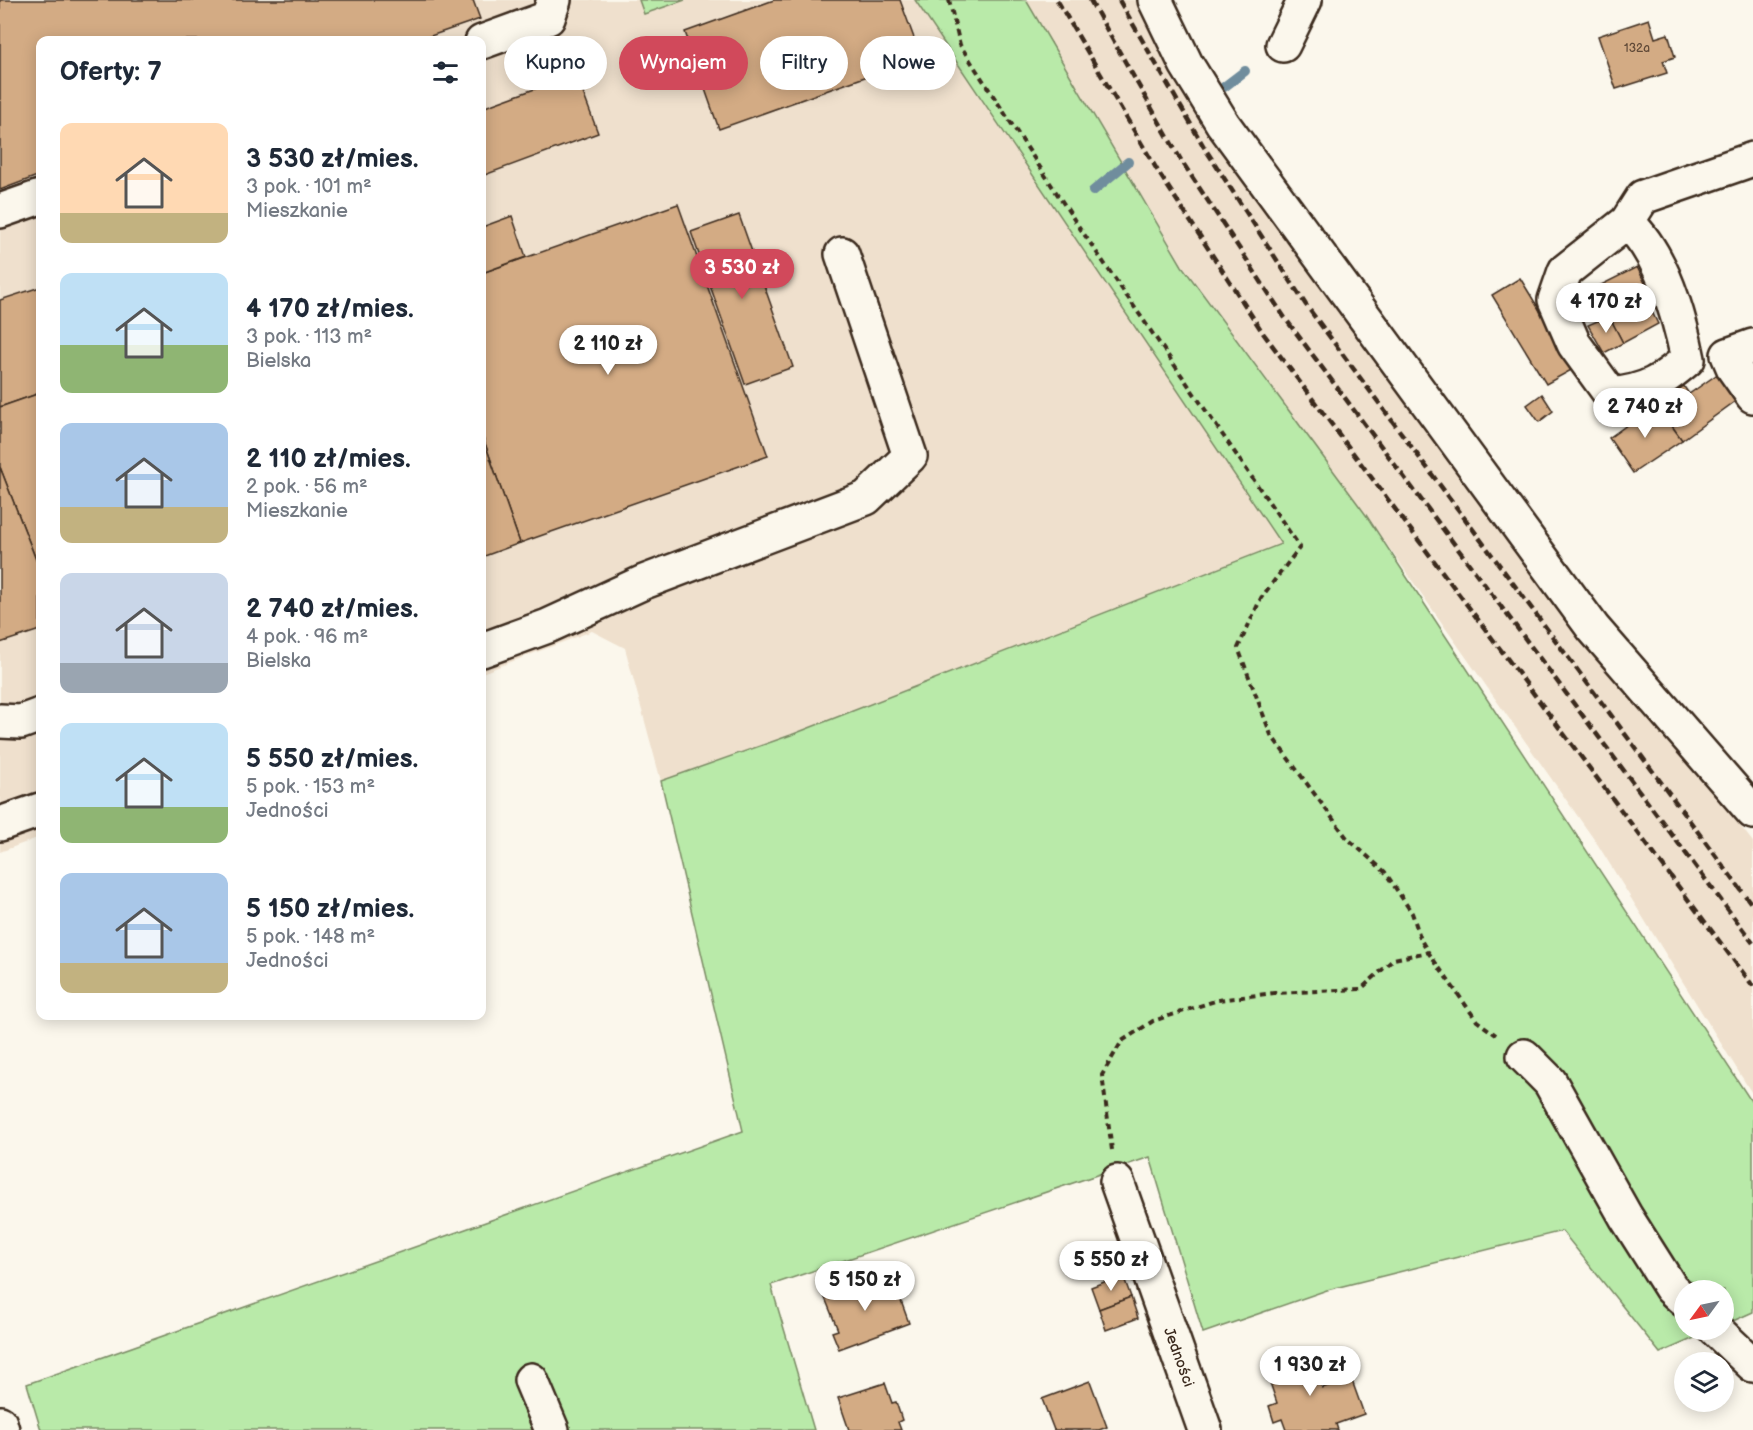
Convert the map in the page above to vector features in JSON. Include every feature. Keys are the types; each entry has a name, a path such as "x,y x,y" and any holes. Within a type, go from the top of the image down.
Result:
{"street":[{"path":"486,41 548,18 554,0"},
{"path":"1155,0 1186,64 1223,124 1572,600 1593,628 1753,813"},
{"path":"1283,45 1305,0"},
{"path":"1627,222 1640,234 1666,284 1680,320 1688,359 1669,376 1640,392 1611,395 1574,344 1555,300 1565,271 1627,222 1643,197 1753,159"},
{"path":"0,211 36,198"},
{"path":"486,649 548,626 644,582 866,498 910,456 842,254"},
{"path":"1741,351 1734,369 1753,396"},
{"path":"0,721 21,722 36,716"},
{"path":"0,824 36,811"},
{"path":"1524,1056 1550,1082 1626,1217 1674,1291"},
{"name":"Jedności","path":"1116,1182 1205,1430"},
{"path":"1727,1340 1753,1365"},
{"path":"531,1380 552,1430"},
{"path":"0,1423 2,1430"}],"path":[{"path":"949,0 960,45 1075,221 1300,547 1261,598 1238,648 1271,735 1347,838 1385,872 1412,913 1420,939 1428,952 1477,1021 1524,1056"},
{"path":"1116,1182 1102,1075 1122,1041 1153,1021 1218,1000 1274,993 1360,989 1394,959 1428,952"}],"shaded area":[{"path":"0,0 639,0 645,14 685,0 915,0 939,36 860,36 860,90 956,90 956,61 1281,544 791,735 661,781 625,648 592,631 486,671 486,36 36,36 36,838 0,852"},
{"path":"1026,0 1149,0 1166,31 1401,395 1753,842 1753,1095 1598,845 1366,515 1183,266"}],"green space":[{"path":"639,0 685,0 644,14"},
{"path":"915,0 1026,0 1182,266 1366,515 1753,1104 1753,1312 1734,1321 1734,1280 1674,1280 1674,1340 1690,1340 1660,1353 1562,1231 1327,1290 1203,1333 1150,1157 771,1285 814,1430 41,1430 27,1384 743,1131 661,781 791,735 1281,544 956,61 956,36 939,36"}],"building":[{"path":"0,0 473,0 480,19 431,36 36,36 36,176 0,190"},
{"path":"774,0 900,0 913,36 860,36 860,79 848,83 848,36 760,36 760,90 828,90 719,129 705,90 748,90 748,36 686,36 685,32"},
{"path":"1649,19 1655,38 1668,34 1675,57 1663,61 1667,73 1616,89 1598,36"},
{"path":"532,90 582,90 598,133 486,175 486,107"},
{"path":"678,204 768,456 520,543 486,446 486,272"},
{"path":"739,215 793,367 745,384 691,232"},
{"path":"512,216 526,257 486,272 486,226"},
{"path":"1637,267 1651,295 1598,321 1585,293"},
{"path":"1520,278 1575,368 1546,384 1492,295"},
{"path":"36,288 36,394 0,407 0,300"},
{"path":"1645,298 1658,324 1623,343 1609,316"},
{"path":"1609,316 1623,343 1604,353 1588,325"},
{"path":"1722,371 1741,397 1682,440 1656,404 1683,385 1689,394"},
{"path":"36,394 36,560 0,467 0,407"},
{"path":"1542,394 1553,411 1539,422 1527,405"},
{"path":"1656,404 1682,440 1633,473 1609,438"},
{"path":"486,446 520,543 486,556"},
{"path":"0,467 36,560 36,631 0,643"},
{"path":"1123,1275 1131,1297 1099,1309 1091,1287"},
{"path":"882,1276 889,1296 898,1293 909,1323 839,1349 832,1332 838,1330 825,1298"},
{"path":"1131,1297 1138,1318 1106,1330 1099,1309"},
{"path":"1310,1352 1322,1388 1351,1378 1364,1414 1336,1424 1338,1430 1286,1430 1282,1419 1274,1422 1269,1406 1277,1403 1265,1368"},
{"path":"1090,1381 1107,1427 1099,1430 1054,1430 1042,1399"},
{"path":"885,1383 892,1403 896,1402 902,1420 898,1422 901,1430 849,1430 838,1398"}],"waterway":[{"path":"1224,87 1245,71"},
{"path":"1093,191 1128,162"}],"railway":[{"path":"1057,0 1159,173 1263,333 1753,986"},
{"path":"1090,0 1181,160 1285,318 1753,943"},
{"path":"1119,0 1204,147 1306,305 1753,906"}]}
